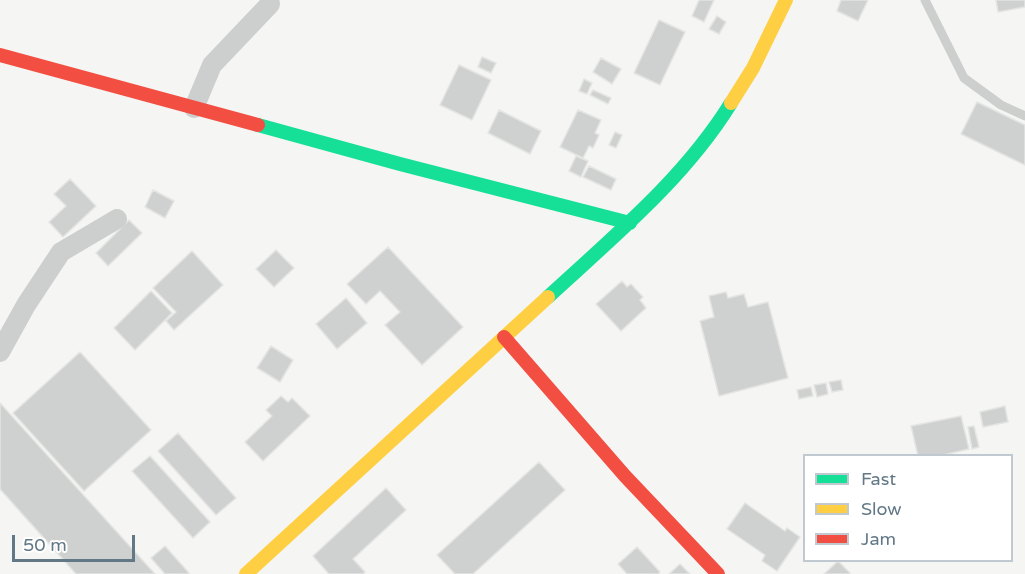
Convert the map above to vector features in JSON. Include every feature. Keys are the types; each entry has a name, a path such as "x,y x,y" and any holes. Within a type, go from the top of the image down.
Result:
{"street":[{"path":"246,574 651,203 715,129 753,68 786,0"},
{"path":"194,108 212,64 270,4"},
{"path":"0,55 388,161 630,223"},
{"path":"0,352 26,305 61,252 117,219"},
{"path":"504,337 625,476 718,574"}],"lane":[{"path":"925,0 964,78 1001,105 1025,116"}],"building":[{"path":"699,0 714,0 704,22 692,16"},
{"path":"841,0 868,0 858,21 837,11"},
{"path":"996,0 1025,0 1025,7 998,12"},
{"path":"717,16 726,22 719,34 709,29"},
{"path":"659,20 685,32 660,85 634,73"},
{"path":"482,57 496,63 491,73 478,67"},
{"path":"601,58 621,69 612,84 593,72"},
{"path":"459,65 491,80 472,120 440,105"},
{"path":"584,79 592,83 587,94 579,91"},
{"path":"593,90 611,98 608,104 590,95"},
{"path":"977,102 1025,125 1025,165 961,134"},
{"path":"499,110 541,131 530,154 488,133"},
{"path":"578,110 601,120 595,133 599,135 593,148 589,146 583,158 560,147"},
{"path":"615,132 622,135 616,148 609,145"},
{"path":"576,156 588,161 581,177 569,171"},
{"path":"589,166 616,179 611,190 583,177"},
{"path":"70,179 96,206 63,237 49,222 66,206 54,194"},
{"path":"153,190 174,201 165,218 145,207"},
{"path":"129,220 142,233 108,266 96,253"},
{"path":"388,247 463,327 422,365 385,325 400,312 380,291 366,304 347,284"},
{"path":"276,250 294,268 274,287 256,269"},
{"path":"192,251 223,285 174,330 166,321 176,312 153,288"},
{"path":"622,281 627,287 631,284 643,297 640,300 646,308 621,331 596,304"},
{"path":"151,291 172,313 135,350 114,328"},
{"path":"726,292 728,298 744,294 748,307 768,302 788,378 719,396 700,321 714,317 709,296"},
{"path":"346,298 367,323 337,349 316,324"},
{"path":"271,346 293,360 280,382 257,368"},
{"path":"80,352 151,430 84,491 13,413"},
{"path":"841,380 843,390 832,392 829,382"},
{"path":"826,383 828,394 817,397 814,385"},
{"path":"811,387 813,396 799,399 797,390"},
{"path":"281,396 288,402 292,398 310,416 263,461 245,442 272,416 266,410"},
{"path":"0,403 155,574 76,574 0,489"},
{"path":"1005,406 1008,422 983,427 980,412"},
{"path":"961,416 969,449 948,454 918,454 911,426"},
{"path":"974,426 979,447 972,449 968,427"},
{"path":"178,433 236,498 216,515 158,451"},
{"path":"150,456 210,522 193,538 132,471"},
{"path":"539,462 565,490 473,574 455,574 437,555"},
{"path":"386,488 406,510 353,559 365,572 363,574 329,574 313,556"},
{"path":"745,503 785,531 787,528 800,537 777,571 762,561 765,555 727,529"},
{"path":"165,546 188,574 165,574 151,558"},
{"path":"637,547 660,572 658,574 627,574 618,564"},
{"path":"837,562 850,573 849,574 824,574"},
{"path":"680,564 690,574 669,574"}],"traffic: fast":[{"path":"548,297 670,182 692,157 731,103"},
{"path":"258,125 630,223"}],"traffic: slow":[{"path":"731,103 753,68 786,0"},
{"path":"246,574 548,297"}],"traffic: jam":[{"path":"0,55 258,125"},
{"path":"504,337 625,476 718,574"}]}
